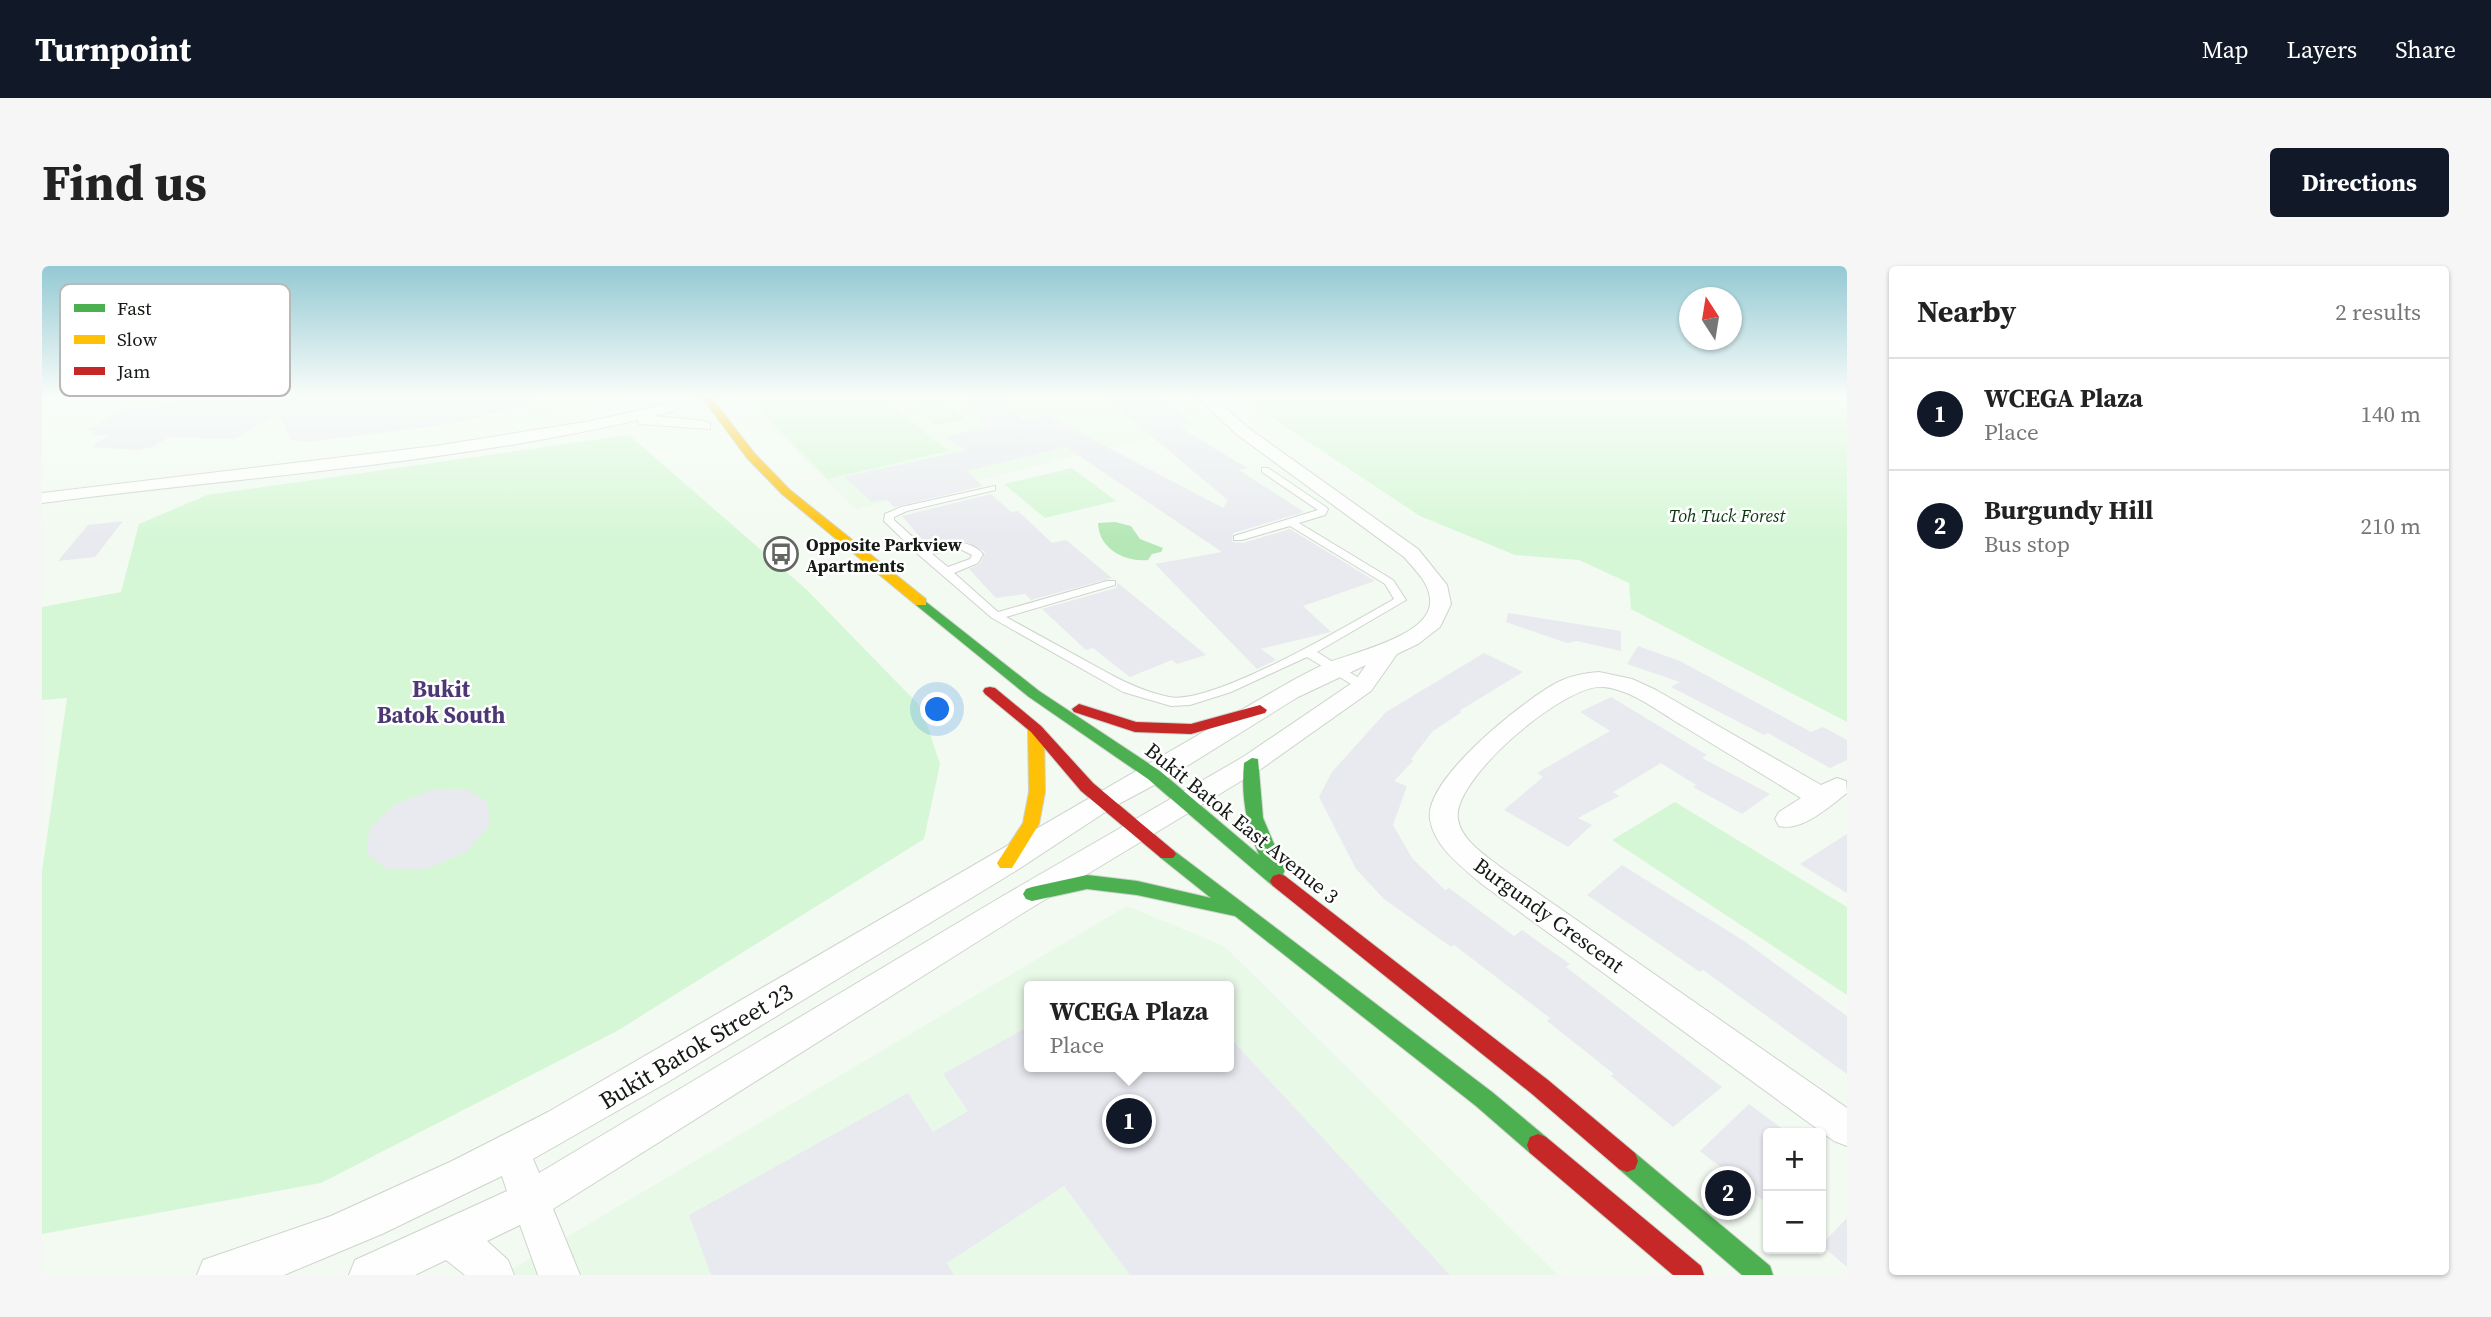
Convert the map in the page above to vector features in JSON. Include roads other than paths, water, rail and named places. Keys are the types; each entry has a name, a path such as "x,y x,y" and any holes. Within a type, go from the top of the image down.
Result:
{"main road":[{"name":"Bukit Batok East Avenue 3","path":"741,443 786,492 1034,694 1154,775 1188,802 1287,888 1540,1087 1761,1275"},
{"path":"976,679 1036,729 1101,800 1136,830 1249,914 1484,1099 1692,1275"},
{"path":"1034,694 1135,727 1191,729 1260,709"},
{"path":"1006,863 1031,824 1037,792 1036,729"},
{"path":"1252,764 1247,793 1255,832 1287,888"},
{"path":"1032,894 1087,883 1113,885 1249,914"}],"street":[{"path":"42,498 489,443"},
{"path":"1259,443 1411,553 1433,576 1441,596 1439,610 1432,622 1387,652"},
{"name":"Bukit Batok Street 23","path":"218,1275 307,1246 366,1222 512,1153 630,1088 876,937 1006,863 1101,800 1154,775 1260,709 1335,668 1387,652"},
{"name":"Bukit Batok Street 23","path":"370,1275 452,1240 531,1200 1136,830 1252,764 1363,686 1387,652"},
{"name":"Burgundy Crescent","path":"1789,819 1829,792 1648,695 1618,682 1594,679 1564,688 1499,738 1463,773 1447,795 1443,816 1455,842 1493,877 1847,1129"},
{"path":"512,1153 559,1275"},
{"path":"452,1240 485,1265 493,1275"}],"lane":[{"path":"1238,538 1321,513 1323,509 1265,470"},
{"path":"992,488 904,509 889,516 889,521 996,616 1127,689 1171,702 1190,701 1227,689 1308,652 1400,600 1389,582 1291,523"},
{"path":"923,553 958,545 972,548 978,554 974,562 948,571"},
{"path":"996,616 1111,583"},
{"path":"1308,652 1363,686"}],"place":[{"name":"Opposite Parkview Apartments","path":"781,554"},
{"name":"WCEGA Plaza","path":"1129,1121"},
{"name":"Burgundy Hill","path":"1728,1193"}],"district":[{"name":"Bukit Batok South","path":"441,702"}],"park label":[{"name":"Toh Tuck Forest","path":"1727,515"}]}
